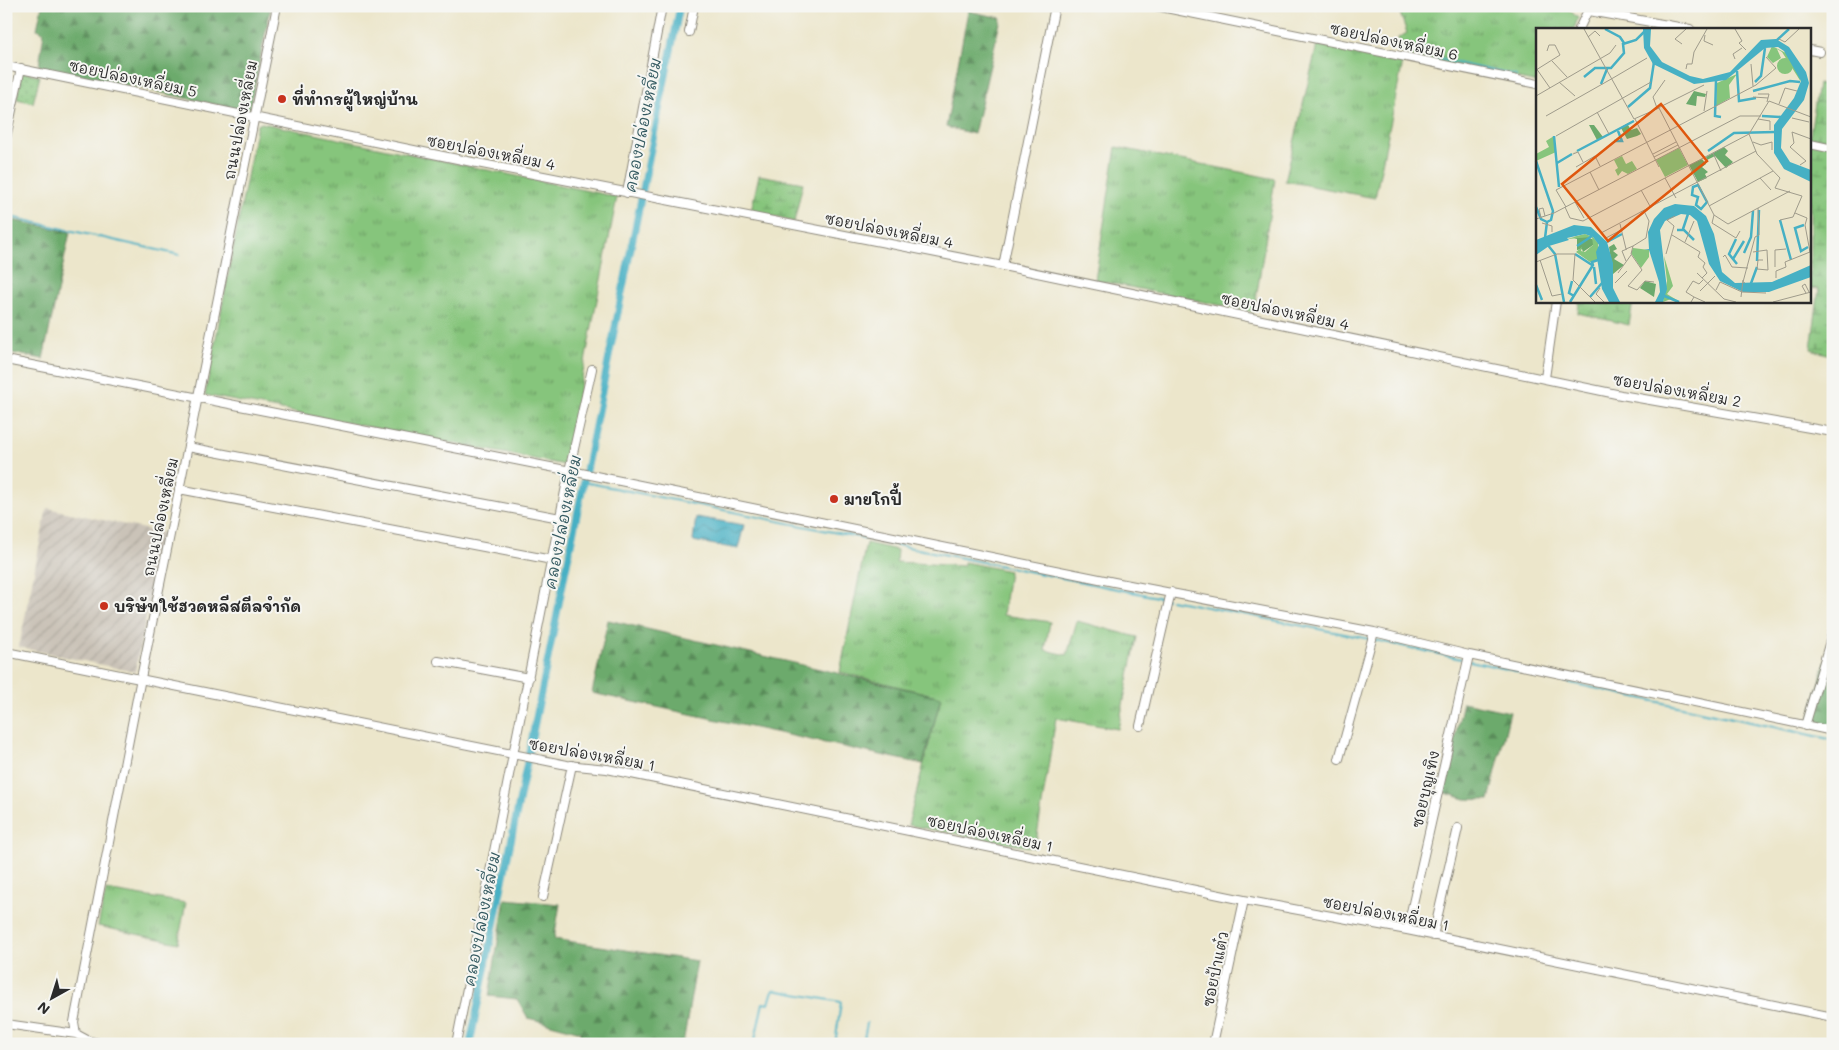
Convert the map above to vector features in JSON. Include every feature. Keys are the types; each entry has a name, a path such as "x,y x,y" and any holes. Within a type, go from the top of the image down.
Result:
{"street":[{"name":"ถนนปล่องเหลี่ยม","path":"79,1039 74,1022 141,678 277,6"},
{"path":"627,193 662,6"},
{"path":"689,32 694,6"},
{"path":"1003,266 1055,6"},
{"name":"ซอยปล่องเหลี่ยม 6","path":"1157,6 1536,84"},
{"path":"1580,28 1590,8 1685,28"},
{"path":"1812,50 1820,52"},
{"name":"ซอยปล่องเหลี่ยม 5","path":"6,66 253,118"},
{"path":"6,138 21,68"},
{"name":"ซอยปล่องเหลี่ยม 4","path":"253,118 1003,266 1518,373"},
{"path":"1812,144 1833,149"},
{"path":"1545,378 1556,302"},
{"path":"6,360 591,475 1095,578 1170,597 1374,632 1469,655 1833,731"},
{"path":"456,1044 569,471 592,370"},
{"name":"ซอยปล่องเหลี่ยม 2","path":"1518,373 1621,395 1833,432"},
{"path":"188,447 560,518"},
{"path":"179,489 552,560"},
{"path":"1140,726 1170,597"},
{"path":"1805,726 1833,631"},
{"path":"1339,758 1374,632"},
{"name":"ซอยปล่องเหลี่ยม 1","path":"6,652 523,756 607,769 1244,900 1407,930 1833,1017"},
{"name":"ซอยบุญเทิง","path":"1407,930 1469,655"},
{"path":"438,661 529,678"},
{"path":"543,897 572,765"},
{"path":"1434,936 1458,828"},
{"name":"ซอยป้าแต๋ว","path":"1213,1044 1244,900"},
{"path":"6,1024 104,1044"}],"shaded area":[{"path":"47,508 163,533 135,672 19,647"}],"green space":[{"path":"42,6 271,6 249,112 39,66 44,33 37,29"},
{"path":"1410,6 1565,6 1578,18 1574,28 1536,28 1536,83 1412,57 1402,52 1398,38 1407,33 1400,13"},
{"path":"968,11 1001,18 974,134 946,127"},
{"path":"1317,45 1403,62 1375,198 1285,181"},
{"path":"22,72 40,76 33,103 17,99"},
{"path":"1818,84 1833,87 1833,356 1811,349 1819,289 1812,288 1812,122"},
{"path":"262,123 617,197 565,465 205,395 257,125"},
{"path":"1116,147 1275,179 1254,312 1095,280"},
{"path":"759,175 803,183 794,222 751,211"},
{"path":"7,219 70,232 43,359 6,352"},
{"path":"1579,302 1633,302 1629,325 1578,313"},
{"path":"866,543 897,550 896,562 964,566 964,562 1009,571 1003,615 1050,622 1045,650 1067,655 1077,621 1137,637 1118,729 1056,718 1035,848 908,825 941,697 840,672"},
{"path":"608,620 941,697 923,764 592,693"},
{"path":"1833,633 1833,726 1809,721"},
{"path":"1463,702 1510,712 1489,800 1465,799 1443,792"},
{"path":"106,890 186,903 178,943 98,926"},
{"path":"505,899 560,904 554,939 697,961 683,1044 579,1044 581,1032 528,1018 517,999 489,996"}],"water":[{"path":"696,517 744,525 738,549 693,541"}],"waterway":[{"name":"คลองปล่องเหลี่ยม","path":"470,1044 680,6"},
{"path":"1176,6 1189,9"},
{"path":"1404,54 1411,50 1427,49 1438,59 1516,76"},
{"path":"6,216 180,255"},
{"path":"584,482 1167,599"},
{"path":"1171,600 1370,639"},
{"path":"1375,640 1466,660"},
{"path":"1470,661 1829,739"},
{"path":"754,1044 763,1003 769,1004 773,990 841,1002 835,1044"},
{"path":"863,1044 867,1023"}],"place":[{"name":"ที่ทำกรผู้ใหญ่บ้าน","path":"282,99"},
{"name":"มายโกปี้","path":"834,499"},
{"name":"บริษัทใช้ฮวดหลีสตีลจำกัด","path":"104,606"}]}
